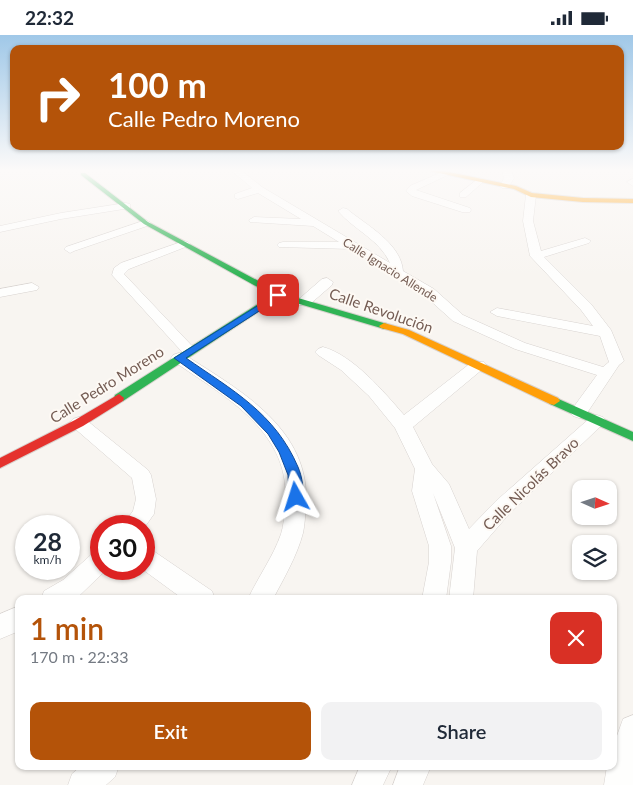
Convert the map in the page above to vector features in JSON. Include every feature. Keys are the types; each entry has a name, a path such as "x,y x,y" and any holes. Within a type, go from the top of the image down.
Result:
{"street":[{"path":"0,229 61,216 126,206"},
{"name":"Calle Revolución","path":"126,206 146,223 278,295 406,332 633,437"},
{"name":"Calle Ignacio Allende","path":"286,206 429,292 458,318 482,330 520,346 611,367 633,362"},
{"path":"453,206 466,210"},
{"path":"530,206 528,221 536,256 586,307 606,333 611,367 579,412"},
{"path":"343,211 388,249 396,259 398,273"},
{"path":"254,220 315,224"},
{"path":"70,249 146,223"},
{"path":"536,256 585,241"},
{"path":"184,244 125,266 118,271 118,275 184,355 245,404 273,431 285,451 295,475 296,497 292,532 276,570 262,595"},
{"path":"283,245 353,246"},
{"path":"304,302 327,282"},
{"path":"0,293 32,287"},
{"name":"Calle Pedro Moreno","path":"0,463 79,423 278,295"},
{"path":"497,312 606,333"},
{"path":"323,351 354,373 375,392 403,425 425,469 442,490 466,547 461,595"},
{"path":"403,425 478,365"},
{"name":"Calle Nicolás Bravo","path":"466,547 503,507 597,421"},
{"path":"79,423 141,475 146,499 142,515"},
{"path":"425,469 422,491 440,546 440,562 435,595"},
{"path":"155,565 197,595"},
{"path":"59,595 90,570"},
{"path":"0,627 15,620"},
{"path":"619,785 622,766 633,729"},
{"path":"83,785 100,770"},
{"path":"367,785 374,770"},
{"path":"408,785 414,770"}],"traffic: fast":[{"path":"124,206 146,223 278,295 384,326"},
{"path":"119,398 278,295"},
{"path":"554,401 633,437"}],"traffic: slow":[{"path":"384,326 406,332 554,401"}],"traffic: jam":[{"path":"0,463 79,423 119,398"}],"route":[{"path":"278,295 179,358 245,404 273,431 285,451 295,475 296,497"}]}
